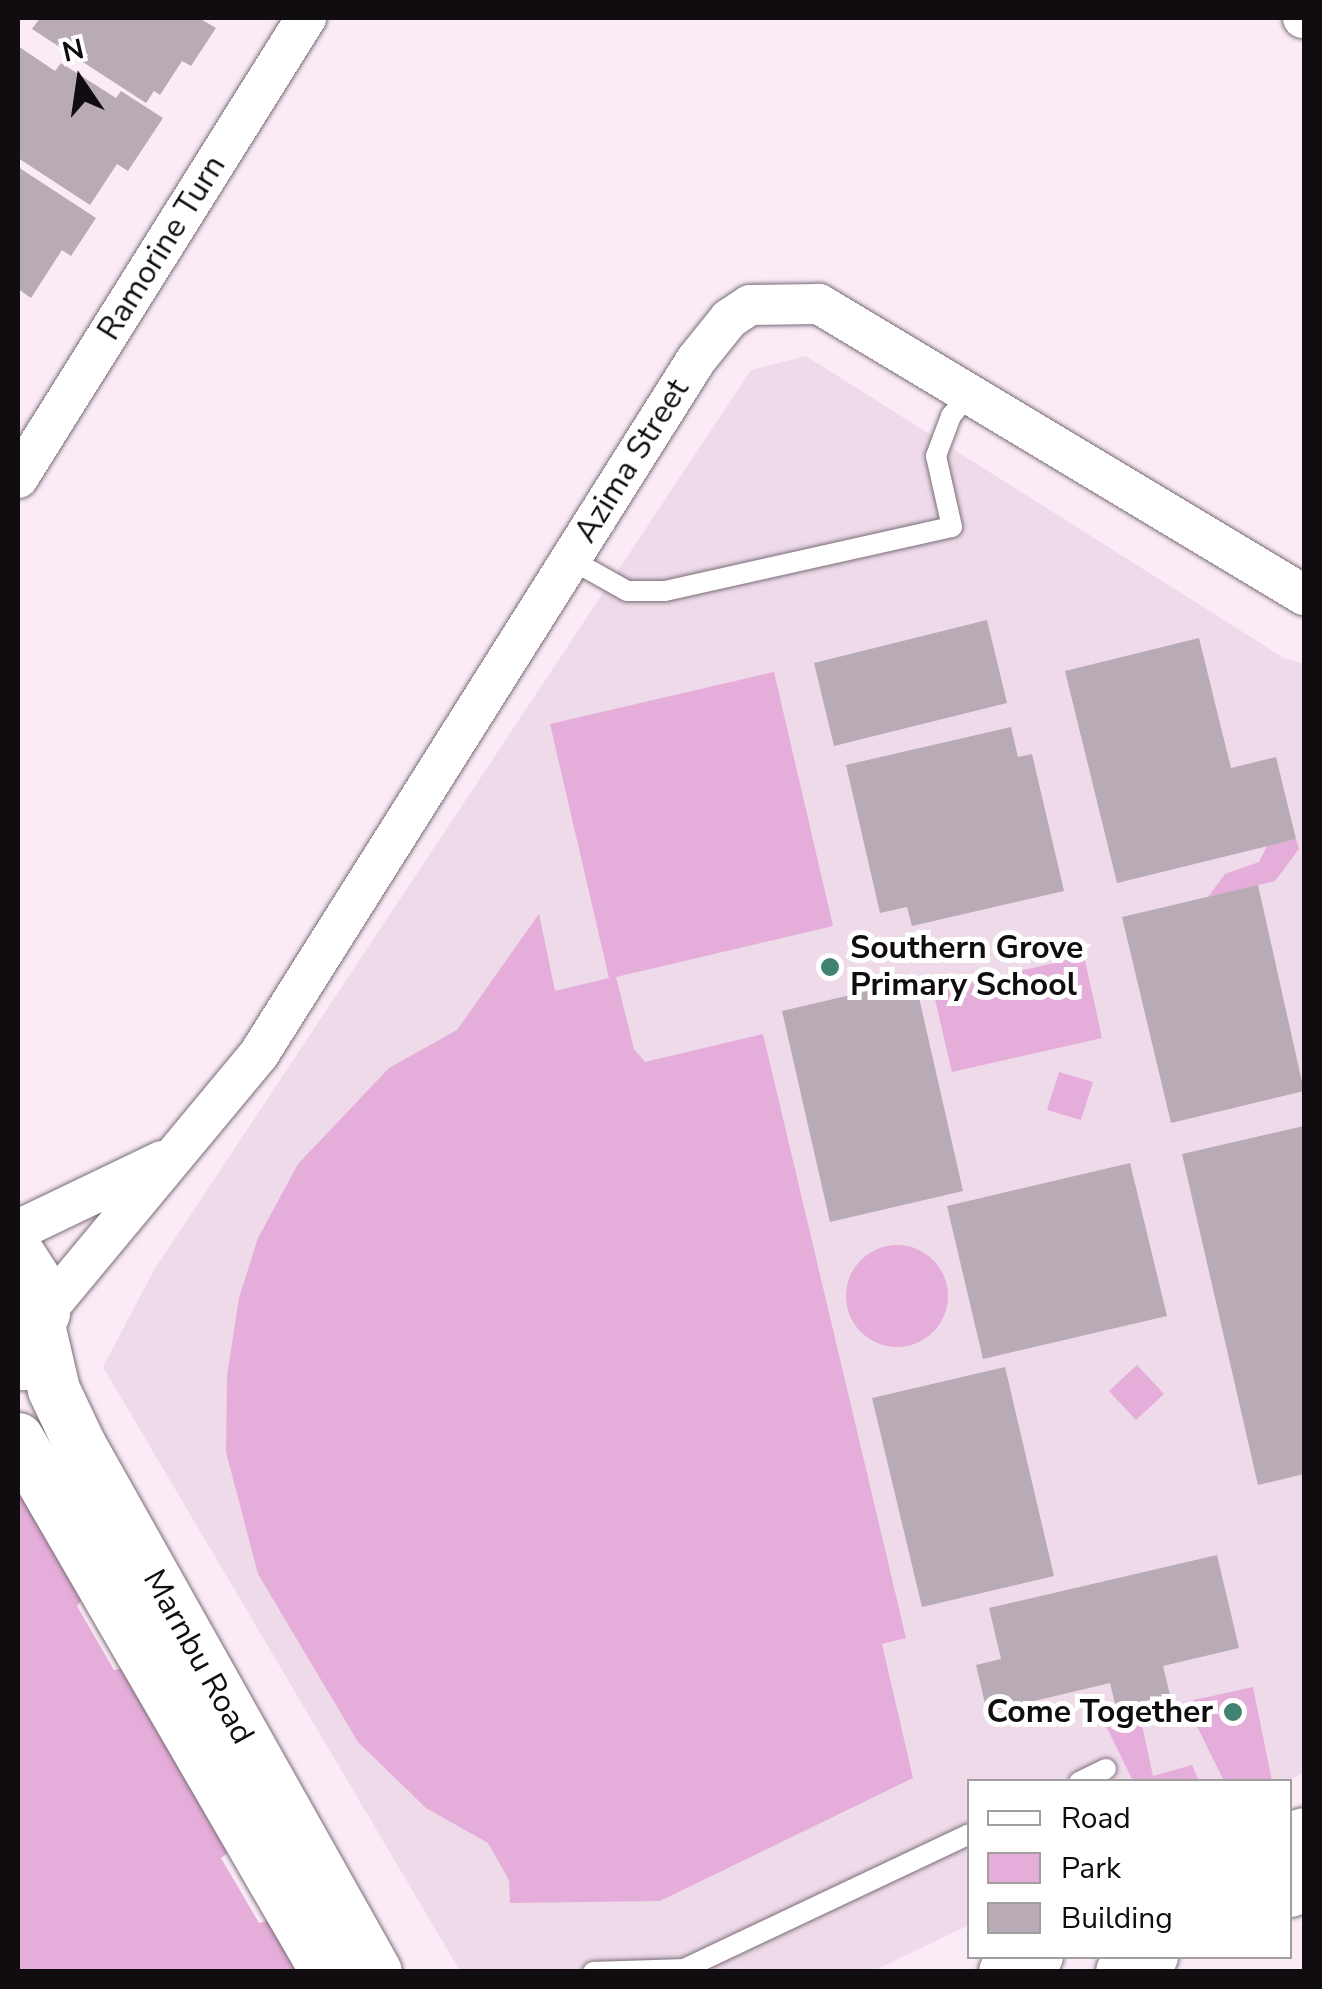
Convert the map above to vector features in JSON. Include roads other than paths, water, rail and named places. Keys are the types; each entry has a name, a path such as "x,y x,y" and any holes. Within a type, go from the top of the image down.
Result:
{"street":[{"name":"Ramorine Turn","path":"18,478 306,18"},
{"name":"Azima Street","path":"34,1340 173,1155 259,1054 696,360 729,318 750,305 819,304 1304,594"},
{"path":"18,1230 173,1155"},
{"name":"Marnbu Road","path":"18,1254 40,1287 34,1340 80,1445 376,1972"},
{"name":"Marnbu Road","path":"18,1439 326,1972"},
{"path":"1004,1972 1031,1959"},
{"path":"1122,1972 1146,1959"}],"lane":[{"path":"570,559 627,591 665,592 952,527 936,456 951,416 968,395"},
{"path":"1085,1779 1106,1769"},
{"path":"593,1972 684,1969 967,1835"}],"place":[{"name":"Southern Grove Primary School","path":"830,967"},
{"name":"Come Together","path":"1233,1712"}]}
